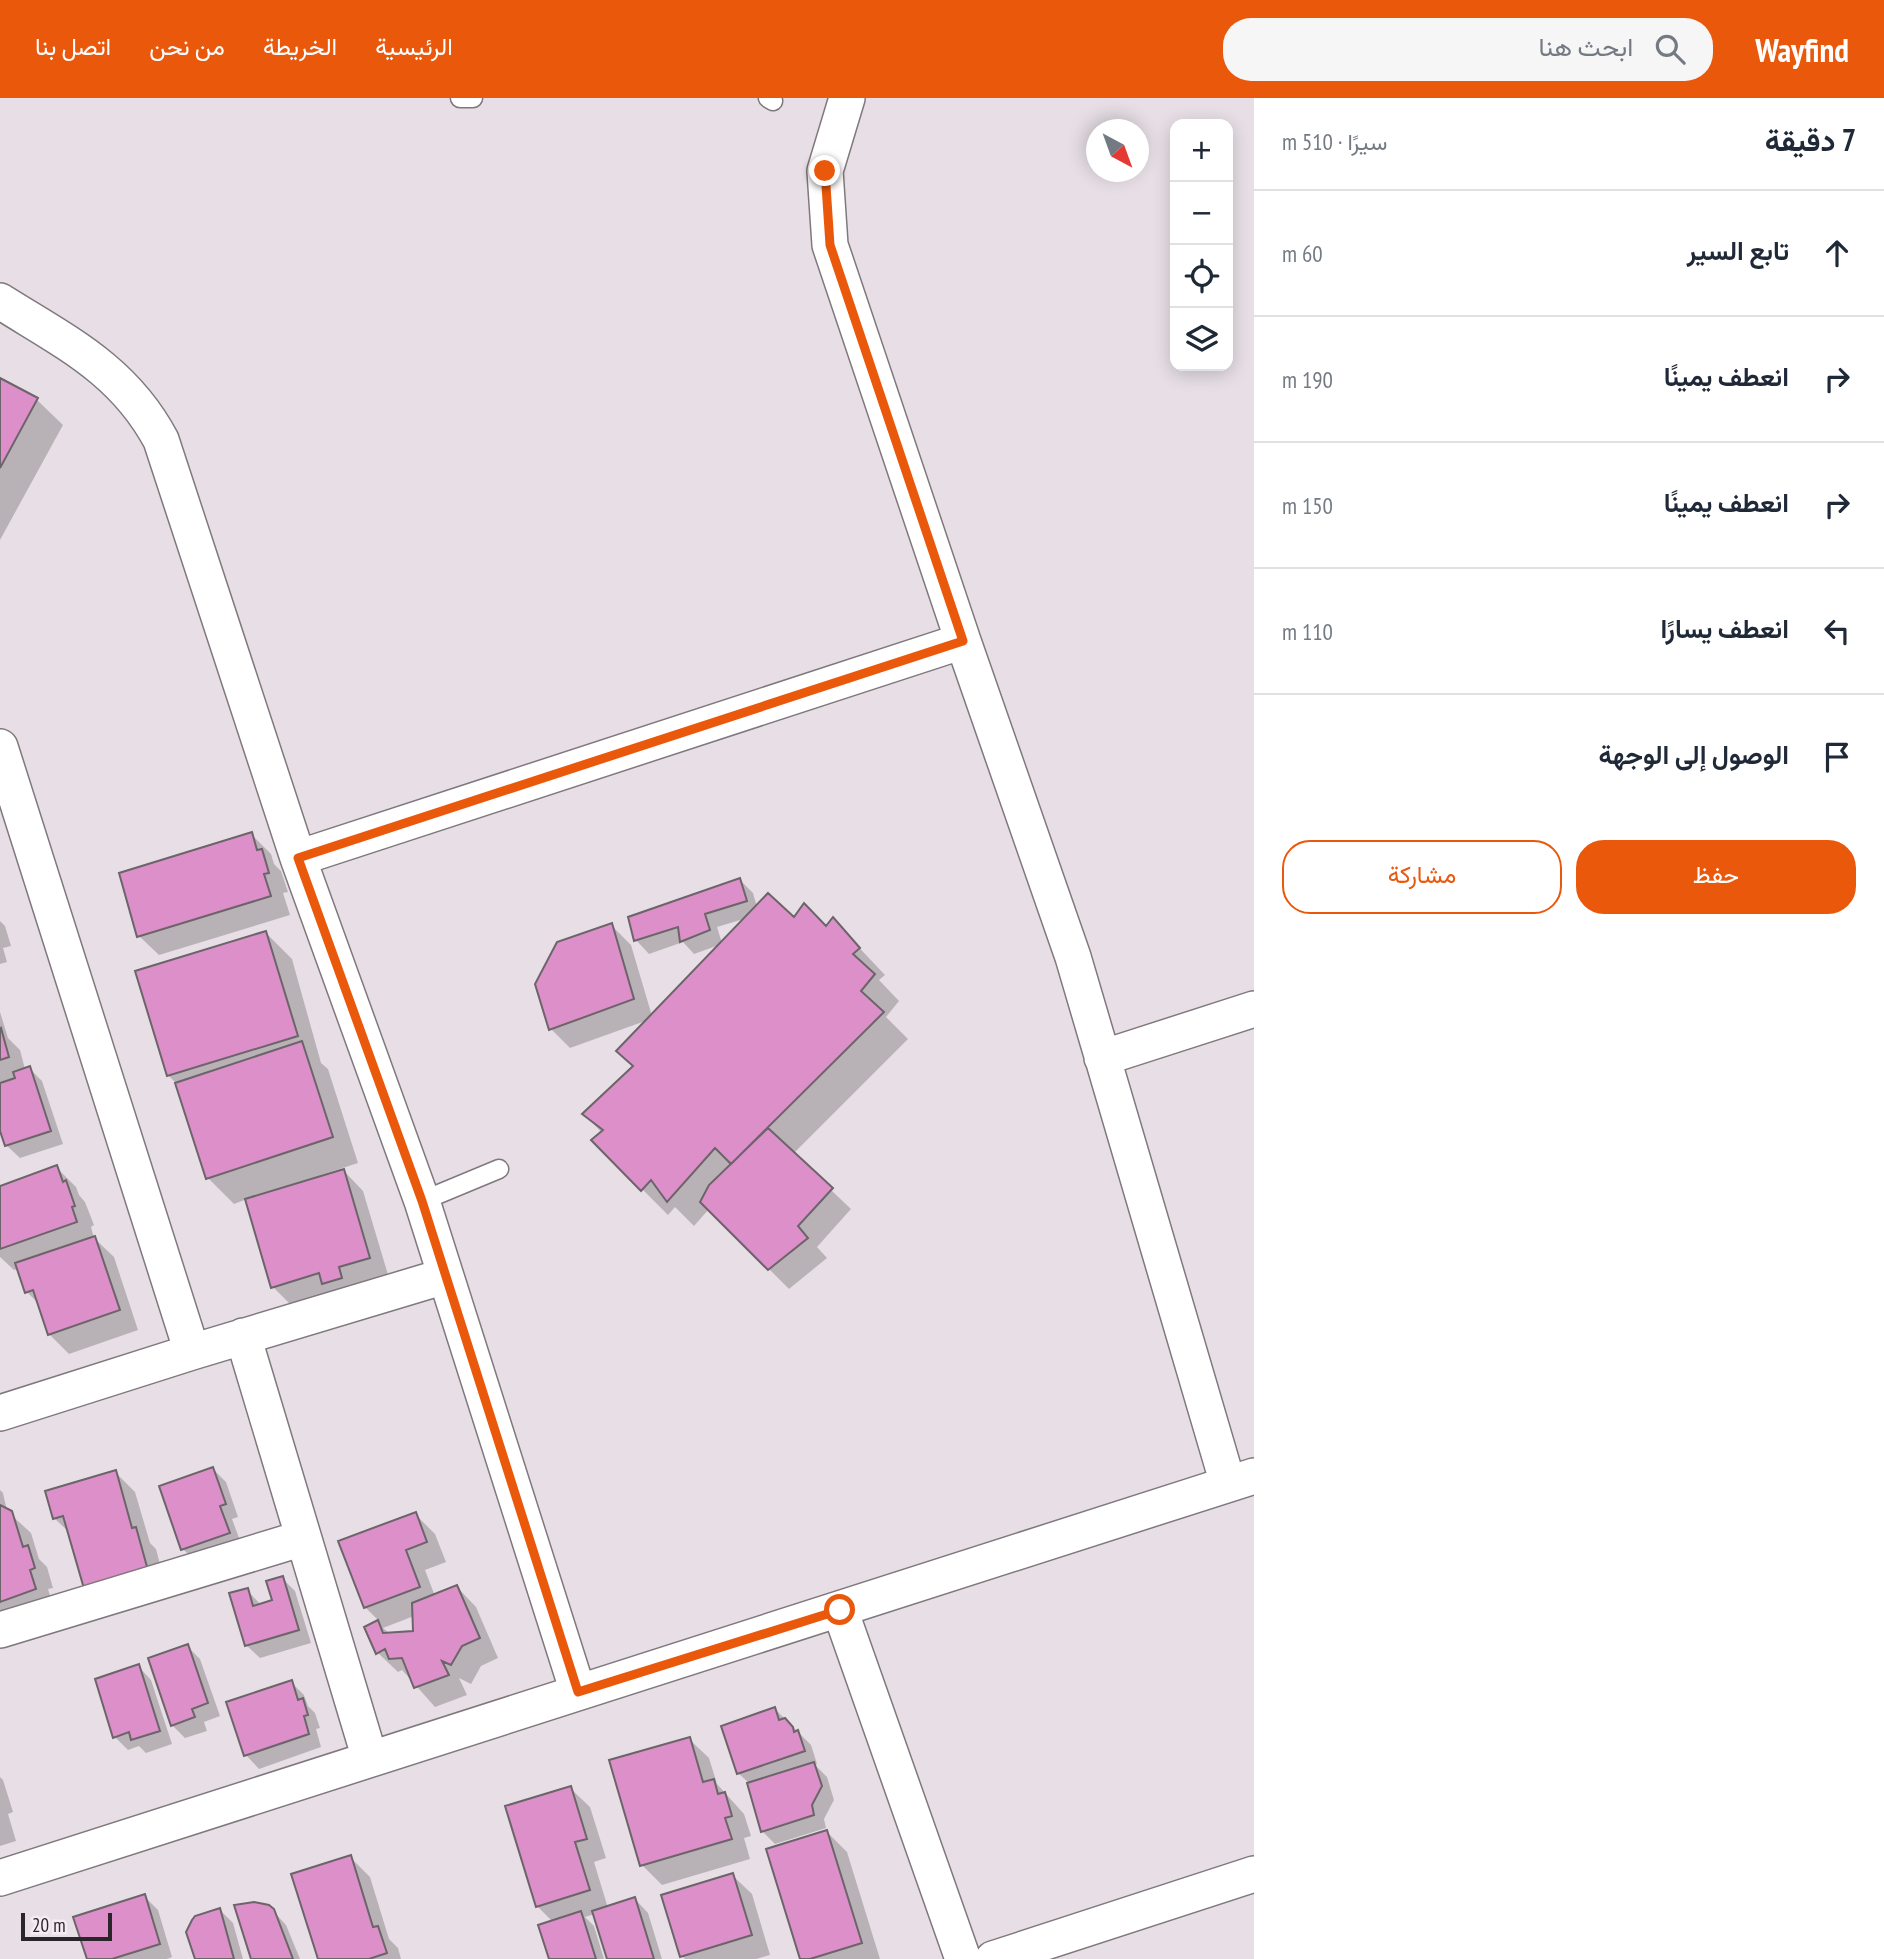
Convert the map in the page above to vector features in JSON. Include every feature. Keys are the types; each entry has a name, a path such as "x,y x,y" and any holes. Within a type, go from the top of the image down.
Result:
{"street":[{"path":"0,1878 1241,1480 1102,1058 1073,957 830,245 825,171 847,98"},
{"path":"0,301 105,370 137,402 161,440 298,858 422,1201 578,1692"},
{"path":"298,858 963,641"},
{"path":"0,747 192,1352"},
{"path":"1102,1058 1254,1009"},
{"path":"0,1413 445,1276"},
{"path":"243,1336 370,1759"},
{"path":"0,1630 303,1538"},
{"path":"840,1610 963,1959"},
{"path":"993,1959 1254,1874"}],"lane":[{"path":"460,98 473,98"},
{"path":"422,1201 499,1169"}],"building":[{"path":"0,378 38,398 0,468"},
{"path":"252,832 257,850 262,849 269,873 264,874 271,896 137,937 119,873"},
{"path":"740,878 747,901 705,914 710,930 680,942 678,927 634,941 628,917"},
{"path":"768,893 794,917 804,903 826,926 833,917 860,948 853,954 875,974 861,991 884,1012 731,1164 715,1148 667,1202 651,1180 641,1191 591,1140 603,1130 582,1114 633,1066 616,1051"},
{"path":"612,923 634,999 549,1030 535,984 557,942"},
{"path":"266,931 298,1036 167,1076 135,971"},
{"path":"0,1029 9,1057 0,1060"},
{"path":"302,1041 333,1137 206,1179 175,1083"},
{"path":"30,1066 51,1131 5,1146 0,1131 0,1083 15,1078 13,1072"},
{"path":"768,1128 833,1188 798,1226 808,1238 768,1270 700,1202 709,1185"},
{"path":"57,1165 63,1182 66,1180 75,1206 72,1207 77,1222 0,1249 0,1186"},
{"path":"344,1169 370,1258 339,1267 342,1278 322,1284 319,1273 271,1288 245,1199"},
{"path":"95,1236 120,1310 48,1335 33,1290 25,1293 15,1263"},
{"path":"213,1467 226,1504 220,1506 230,1533 181,1550 159,1486"},
{"path":"116,1470 132,1528 136,1527 149,1574 85,1592 63,1516 53,1519 45,1491"},
{"path":"0,1505 12,1511 23,1547 28,1545 35,1568 30,1570 36,1589 0,1602"},
{"path":"416,1512 427,1542 406,1550 420,1587 364,1608 338,1541"},
{"path":"283,1576 299,1630 245,1646 229,1593 248,1588 253,1606 272,1600 266,1581"},
{"path":"457,1585 480,1638 462,1646 451,1665 442,1661 449,1675 414,1688 402,1658 389,1659 385,1649 376,1654 364,1627 378,1620 383,1633 413,1631 412,1603"},
{"path":"188,1644 208,1703 192,1709 195,1717 171,1726 148,1658"},
{"path":"139,1664 160,1731 131,1740 129,1732 113,1738 95,1679"},
{"path":"292,1680 298,1700 303,1698 308,1715 304,1716 309,1734 244,1756 226,1702"},
{"path":"775,1707 779,1720 785,1718 794,1732 798,1730 805,1751 737,1774 721,1726"},
{"path":"690,1737 703,1782 714,1779 718,1794 725,1792 732,1816 725,1818 732,1839 640,1866 609,1760"},
{"path":"814,1762 822,1786 812,1805 814,1815 761,1832 747,1783"},
{"path":"571,1786 587,1839 575,1842 590,1890 536,1907 505,1806"},
{"path":"827,1830 862,1943 810,1959 800,1959 766,1849"},
{"path":"351,1855 373,1927 378,1926 387,1953 369,1959 318,1959 291,1874"},
{"path":"733,1873 752,1935 680,1957 661,1895"},
{"path":"145,1894 160,1944 112,1959 87,1959 73,1917"},
{"path":"635,1897 654,1959 607,1959 592,1911"},
{"path":"254,1902 269,1905 274,1909 293,1959 251,1959 234,1905"},
{"path":"220,1908 234,1959 195,1959 186,1932 195,1916"},
{"path":"581,1911 596,1959 549,1959 538,1925"}],"route":[{"path":"825,171 830,245 963,641 298,858 422,1201 578,1692 840,1610"}]}
